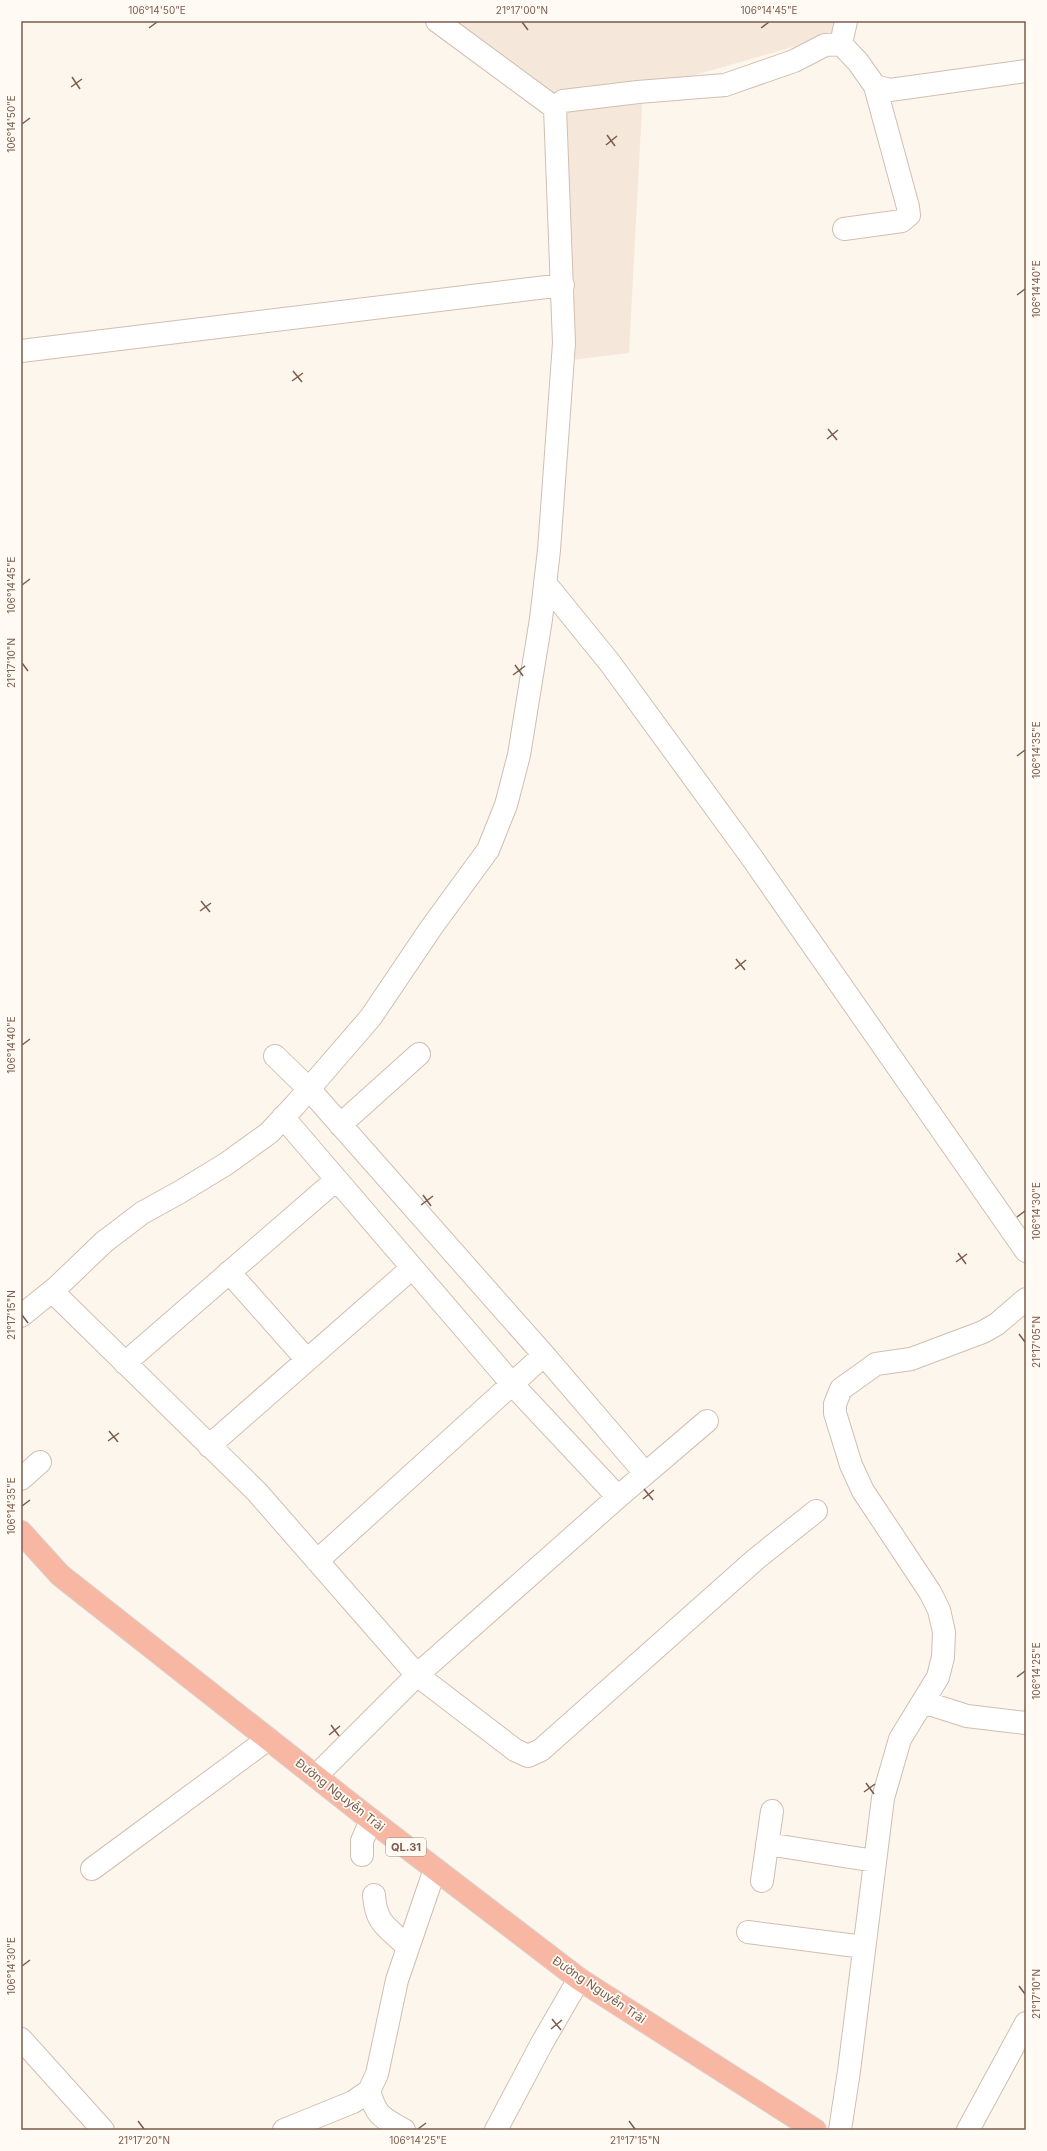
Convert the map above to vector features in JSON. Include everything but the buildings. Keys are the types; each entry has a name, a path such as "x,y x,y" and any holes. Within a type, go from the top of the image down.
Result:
{"highway":[{"name":"Đường Nguyễn Trãi","path":"21,1532 60,1575 371,1820 579,1979 815,2130"}],"street":[{"path":"437,21 555,108"},
{"path":"841,44 846,21"},
{"path":"555,108 563,101 638,92 725,85 794,61 825,45 841,44"},
{"path":"841,44 858,62 875,86 909,215 902,221 844,229"},
{"path":"875,86 890,90 905,89 1026,71"},
{"path":"21,1316 52,1291 104,1242 123,1227 142,1213 226,1164 269,1133 371,1017 431,928 488,850 506,805 519,755 545,583 564,343 563,285 555,108"},
{"path":"21,351 563,285"},
{"path":"545,583 610,663 750,855 1026,1251"},
{"path":"340,1125 419,1054"},
{"path":"275,1056 309,1089 544,1355 644,1473"},
{"path":"283,1118 513,1385 618,1497"},
{"path":"125,1363 336,1180"},
{"path":"209,1446 412,1268"},
{"path":"230,1272 307,1360"},
{"path":"52,1291 257,1492 417,1675 515,1750 528,1756 541,1750 756,1559 816,1510"},
{"path":"840,2130 849,2071 883,1798 900,1739 938,1677 943,1657 944,1632 939,1610 919,1574 863,1491 851,1465 835,1413 834,1404 841,1389 876,1364 911,1359 983,1332 997,1324 1026,1299"},
{"path":"317,1561 513,1385 544,1355"},
{"path":"316,1776 417,1675 644,1473 707,1421"},
{"path":"21,1479 40,1462"},
{"path":"923,1702 967,1716 1026,1723"},
{"path":"92,1868 268,1739"},
{"path":"762,1881 772,1811"},
{"path":"362,1855 362,1841 371,1820"},
{"path":"767,1844 875,1861"},
{"path":"284,2130 353,2102 369,2091 377,2074 397,1980 435,1869"},
{"path":"374,1895 375,1907 381,1923 408,1948"},
{"path":"748,1932 864,1947"},
{"path":"496,2130 542,2043 579,1979"},
{"path":"968,2130 1026,2023"},
{"path":"21,2040 103,2130"},
{"path":"369,2091 375,2108 387,2122 404,2130"}],"shaded area":[{"path":"455,21 843,21 838,34 643,90 629,353 563,361 559,99"}]}
